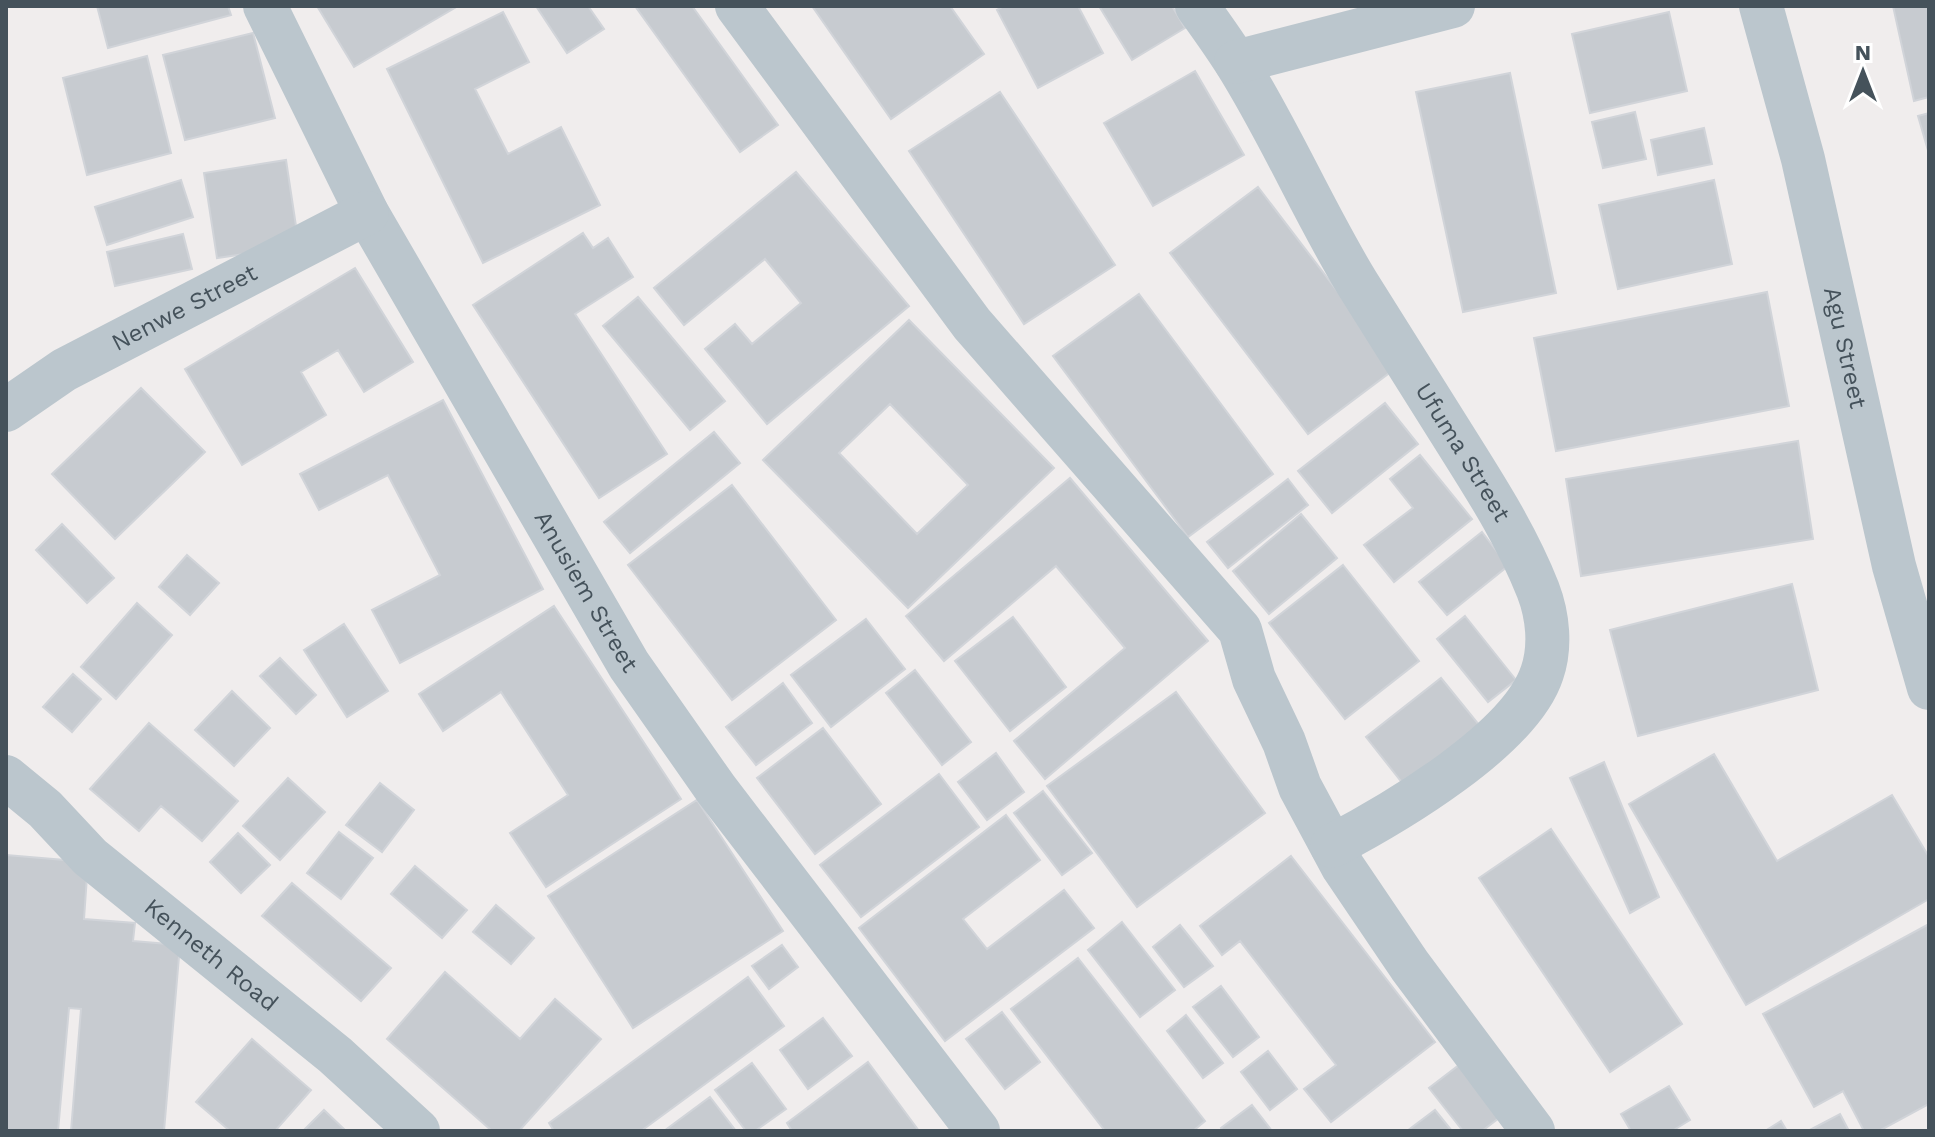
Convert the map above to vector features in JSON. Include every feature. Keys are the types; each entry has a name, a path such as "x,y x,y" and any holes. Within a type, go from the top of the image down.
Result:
{"street":[{"name":"Anusiem Street","path":"265,6 367,213 629,665 726,801 978,1131"},
{"path":"737,6 972,324 1240,630 1254,679 1284,742 1300,787 1332,846 1410,966 1533,1131"},
{"name":"Ufuma Street","path":"1197,6 1236,62 1355,280 1505,519 1539,592 1546,622 1548,651 1542,674 1529,702 1503,730 1479,752 1398,809 1332,846"},
{"path":"1236,62 1453,6"},
{"name":"Agu Street","path":"1761,6 1912,562 1929,688"},
{"name":"Nenwe Street","path":"6,410 64,370 367,213"},
{"name":"Kenneth Road","path":"6,777 45,809 90,857 335,1055 418,1131"}],"building":[{"path":"97,6 228,6 231,15 108,48"},
{"path":"317,6 458,6 354,67"},
{"path":"536,6 588,6 604,29 567,53"},
{"path":"635,6 692,6 778,125 740,152"},
{"path":"812,6 950,6 984,54 891,119"},
{"path":"1004,6 1078,6 1103,53 1038,88 997,10"},
{"path":"1099,6 1172,6 1185,28 1132,60"},
{"path":"1893,6 1929,6 1929,97 1914,101"},
{"path":"503,12 529,62 475,89 508,154 561,127 600,205 483,263 387,69"},
{"path":"1669,12 1687,91 1590,113 1572,34"},
{"path":"253,33 275,118 185,140 163,55"},
{"path":"147,56 171,153 87,175 63,78"},
{"path":"1195,71 1244,155 1153,206 1104,123"},
{"path":"1510,73 1556,293 1463,312 1416,92"},
{"path":"1000,92 1115,265 1024,324 909,151"},
{"path":"1635,112 1646,159 1603,168 1592,122"},
{"path":"1929,113 1929,154 1918,116"},
{"path":"1704,128 1712,164 1658,175 1651,140"},
{"path":"286,160 299,246 217,258 204,173"},
{"path":"796,172 909,306 767,424 705,349 735,324 752,344 801,303 765,259 684,325 654,288"},
{"path":"181,180 193,217 107,245 95,207"},
{"path":"1714,180 1732,264 1618,289 1599,205"},
{"path":"1258,187 1396,368 1308,434 1170,253"},
{"path":"583,233 593,248 608,238 633,277 575,314 667,454 599,498 473,305"},
{"path":"183,234 192,269 115,286 107,252"},
{"path":"355,268 413,362 364,392 338,350 301,372 326,415 242,465 185,369"},
{"path":"1767,292 1789,406 1556,451 1534,338"},
{"path":"1139,294 1273,474 1188,537 1053,356"},
{"path":"638,297 725,401 690,430 603,326"},
{"path":"909,320 1054,468 908,608 763,460","holes":["890,404 968,485 917,534 839,453"]},
{"path":"141,388 205,452 115,539 52,474"},
{"path":"443,400 543,589 400,663 372,610 440,575 388,475 319,510 300,474"},
{"path":"1385,403 1418,444 1332,513 1298,471"},
{"path":"714,432 740,463 630,553 604,522"},
{"path":"1798,441 1813,539 1581,576 1566,479"},
{"path":"1420,455 1472,519 1394,582 1364,545 1413,508 1390,479"},
{"path":"1070,478 1208,641 1045,779 1014,741 1125,648 1056,566 944,661 906,616"},
{"path":"1288,479 1308,505 1228,568 1207,542"},
{"path":"732,485 836,620 732,700 628,565"},
{"path":"1301,514 1337,558 1269,614 1233,571"},
{"path":"62,524 114,578 87,603 36,550"},
{"path":"1482,532 1508,566 1447,615 1419,582"},
{"path":"187,555 219,583 190,615 159,587"},
{"path":"1343,565 1419,661 1345,719 1269,623"},
{"path":"1792,584 1818,690 1638,736 1610,630"},
{"path":"137,603 172,635 116,699 81,667"},
{"path":"554,606 681,799 546,887 510,833 568,795 501,692 443,731 419,694"},
{"path":"1465,616 1516,680 1488,702 1437,639"},
{"path":"1013,617 1066,687 1010,731 955,661"},
{"path":"866,619 905,669 831,727 791,675"},
{"path":"344,624 388,691 347,717 304,650"},
{"path":"280,658 316,695 296,714 260,676"},
{"path":"915,670 971,742 942,765 886,693"},
{"path":"73,674 101,699 72,732 43,707"},
{"path":"1441,678 1480,726 1404,785 1366,737"},
{"path":"783,683 812,723 756,765 726,727"},
{"path":"232,691 270,728 234,766 195,730"},
{"path":"1176,692 1265,813 1137,907 1047,786"},
{"path":"149,723 238,801 202,841 161,806 139,831 90,789"},
{"path":"823,728 881,804 815,854 757,778"},
{"path":"996,753 1024,792 987,820 958,782"},
{"path":"1714,754 1777,861 1892,795 1929,857 1929,899 1746,1005 1629,804"},
{"path":"1604,762 1659,897 1630,913 1570,778"},
{"path":"939,774 979,827 861,917 820,865"},
{"path":"288,778 325,812 280,860 243,826"},
{"path":"380,783 414,810 382,852 346,825"},
{"path":"1043,791 1092,853 1062,875 1014,813"},
{"path":"697,800 783,931 633,1028 548,896"},
{"path":"1006,815 1040,860 963,919 987,949 1064,890 1094,928 945,1041 859,928"},
{"path":"1551,829 1682,1024 1610,1072 1479,878"},
{"path":"339,832 373,858 341,899 307,873"},
{"path":"238,833 270,865 241,893 210,862"},
{"path":"6,855 88,862 84,919 135,923 133,941 180,945 164,1131 71,1131 81,1009 69,1008 58,1131 6,1131"},
{"path":"1291,856 1435,1042 1331,1122 1304,1089 1336,1065 1240,941 1222,955 1200,926"},
{"path":"415,866 467,910 442,938 391,894"},
{"path":"292,883 391,968 361,1001 262,916"},
{"path":"496,905 534,938 511,964 473,932"},
{"path":"1122,922 1175,990 1140,1017 1088,950"},
{"path":"1929,924 1929,1104 1879,1131 1864,1131 1843,1091 1814,1107 1763,1014"},
{"path":"1180,925 1213,966 1184,987 1153,947"},
{"path":"782,945 798,967 769,989 752,966"},
{"path":"1078,958 1205,1121 1193,1131 1105,1131 1011,1009"},
{"path":"445,972 520,1039 555,999 601,1039 519,1131 492,1131 387,1039"},
{"path":"748,977 784,1026 641,1131 554,1131 549,1123"},
{"path":"1221,986 1259,1037 1233,1057 1193,1007"},
{"path":"1002,1012 1040,1062 1005,1089 966,1039"},
{"path":"1186,1015 1223,1063 1203,1078 1167,1031"},
{"path":"823,1018 852,1056 808,1089 780,1050"},
{"path":"252,1039 311,1090 275,1131 230,1131 196,1102"},
{"path":"1268,1051 1297,1089 1270,1110 1241,1072"},
{"path":"868,1062 919,1131 792,1131 787,1123"},
{"path":"1463,1062 1503,1115 1482,1131 1463,1131 1429,1088"},
{"path":"752,1063 786,1109 755,1131 746,1131 715,1090"},
{"path":"1669,1086 1690,1120 1672,1131 1631,1131 1621,1114"},
{"path":"710,1097 736,1131 664,1131"},
{"path":"1252,1105 1272,1131 1223,1131 1221,1128"},
{"path":"324,1110 346,1131 303,1131"},
{"path":"1435,1110 1452,1131 1407,1131"},
{"path":"1840,1114 1849,1131 1808,1131"},
{"path":"1781,1121 1787,1131 1765,1131"}]}
